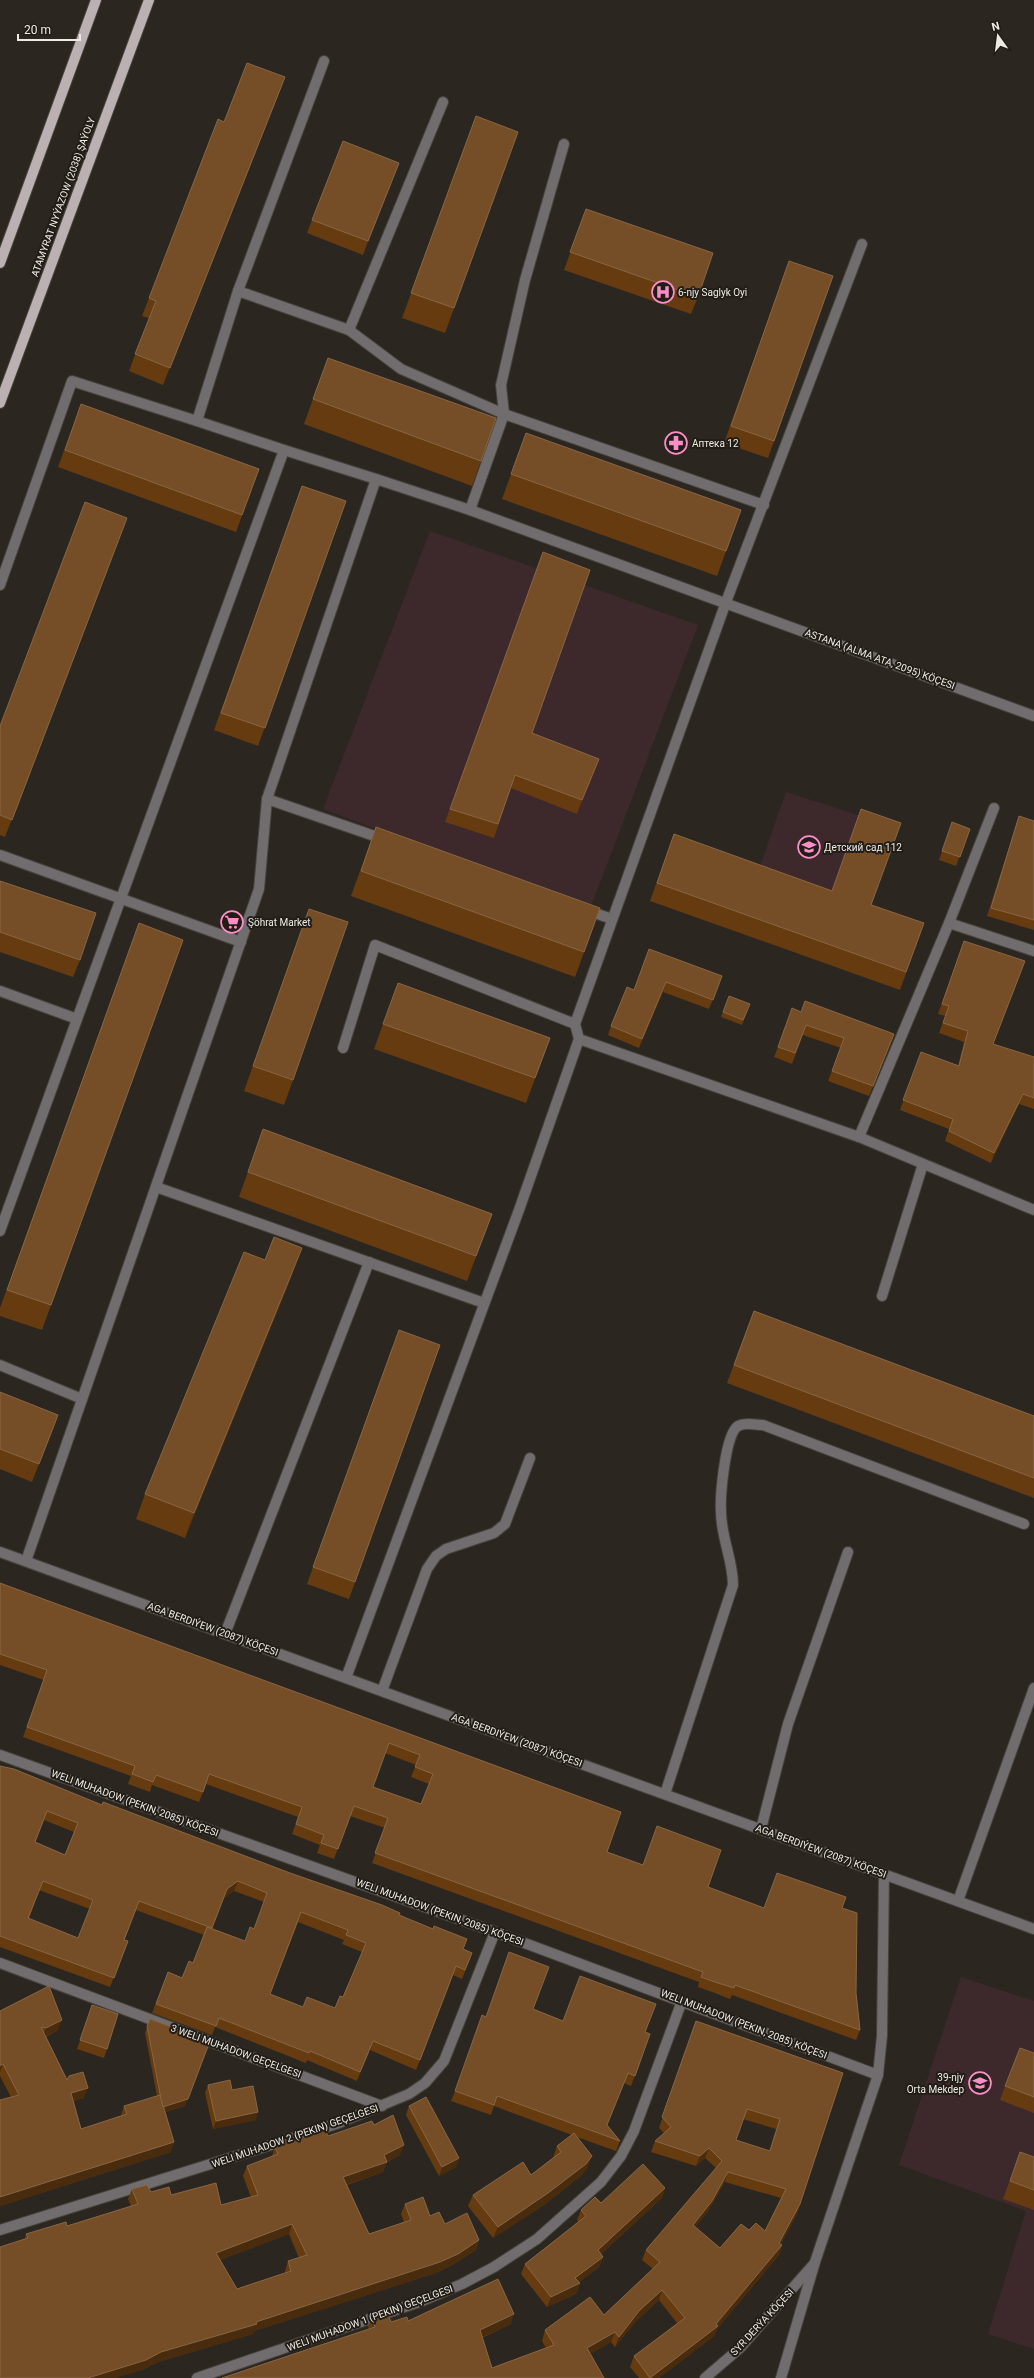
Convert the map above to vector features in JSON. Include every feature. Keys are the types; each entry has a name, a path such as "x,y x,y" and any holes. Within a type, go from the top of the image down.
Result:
{"main road":[{"path":"0,263 96,0"},
{"name":"ATAMYRAT NYÝAZOW (2038) ŞAÝOLY","path":"0,403 149,0"}],"street":[{"path":"197,421 238,290 324,61"},
{"path":"349,330 443,102"},
{"path":"470,510 504,414 501,385 525,280 564,144"},
{"path":"346,1678 519,1210 579,1039 574,1024 726,602 862,244"},
{"path":"238,290 349,330 401,369 504,414 764,505"},
{"name":"ASTANA (ALMA ATA, 2095) KÖÇESI","path":"0,585 72,381 470,510 726,602 1034,716"},
{"path":"0,1231 284,450"},
{"path":"26,1561 259,889 267,799 376,479"},
{"path":"267,799 394,844"},
{"path":"859,1137 949,923 994,808"},
{"path":"0,855 241,942"},
{"path":"575,906 612,919"},
{"path":"949,923 1034,951"},
{"path":"343,1048 376,945 574,1024"},
{"path":"0,991 77,1019"},
{"path":"579,1039 859,1137 1034,1210"},
{"path":"882,1296 923,1164"},
{"path":"156,1187 484,1303"},
{"path":"225,1634 369,1262"},
{"path":"0,1365 82,1399"},
{"path":"665,1794 733,1585 733,1573 721,1512 725,1464 732,1432 738,1426 748,1424 763,1426 1024,1524"},
{"path":"382,1691 427,1569 436,1556 446,1549 494,1533 505,1524 530,1458"},
{"name":"AGA BERDIÝEW (2087) KÖÇESI","path":"0,1552 1034,1929"},
{"path":"761,1829 788,1724 848,1552"},
{"path":"958,1901 1034,1688"},
{"name":"WELI MUHADOW (PEKIN, 2085) KÖÇESI","path":"0,1755 495,1932 682,2000 878,2074"},
{"path":"781,2378 815,2262 878,2074 882,2036 884,1874"},
{"name":"WELI MUHADOW 2 (PEKIN) GEÇELGESI","path":"0,2230 290,2140 382,2106 425,2083 439,2069 444,2061 495,1932"},
{"name":"3 WELI MUHADOW GEÇELGESI","path":"0,1963 382,2106"},
{"name":"WELI MUHADOW 1 (PEKIN) GEÇELGESI","path":"197,2378 422,2301 469,2281 537,2239 601,2182 621,2156 634,2131 682,2000"},
{"name":"SYR DERÝA KÖÇESI","path":"706,2378 740,2348 815,2262"}],"shaded area":[{"path":"430,531 698,625 590,909 323,809"},
{"name":"Детский сад 112","path":"786,792 864,817 827,905 756,878"},
{"name":"39-njy Orta Mekdep","path":"961,1977 1034,2001 1034,2349 988,2334 1026,2211 899,2165"}],"building":[{"path":"247,63 285,77 170,368 135,354 156,301 149,298 218,119 224,122"},
{"path":"476,116 518,132 454,308 411,293"},
{"path":"343,141 399,163 368,241 312,220"},
{"path":"586,209 713,253 698,297 570,252"},
{"path":"789,261 833,276 774,441 731,426"},
{"path":"328,358 496,418 481,461 313,399"},
{"path":"81,404 259,469 242,515 65,450"},
{"path":"526,433 741,510 726,551 511,474"},
{"path":"302,486 346,501 265,728 221,713"},
{"path":"85,502 127,518 12,820 0,815 0,726"},
{"path":"543,552 590,570 532,733 599,759 582,800 515,775 498,824 450,809"},
{"path":"861,809 901,823 871,905 924,923 906,972 657,883 674,834 832,891"},
{"path":"1019,816 1034,821 1034,920 991,908"},
{"path":"952,822 970,829 960,857 942,851"},
{"path":"376,827 600,908 584,952 361,871"},
{"path":"0,881 96,913 80,960 0,932"},
{"path":"309,909 348,922 293,1080 253,1066"},
{"path":"139,923 183,940 51,1305 7,1290"},
{"path":"964,941 1025,961 993,1044 1034,1057 1034,1098 1023,1094 994,1153 949,1131 953,1119 903,1100 921,1052 959,1066 968,1031 943,1023 949,1006 942,1004"},
{"path":"649,949 722,976 713,1000 666,982 642,1039 611,1026 627,987 634,990"},
{"path":"398,983 550,1038 535,1078 383,1024"},
{"path":"729,996 750,1004 743,1020 723,1012"},
{"path":"805,1001 894,1034 873,1086 832,1071 844,1038 806,1025 795,1053 778,1047 792,1008 801,1012"},
{"path":"263,1129 492,1214 476,1256 248,1172"},
{"path":"274,1237 302,1248 194,1513 145,1494 244,1252 265,1260"},
{"path":"754,1311 1034,1416 1034,1478 734,1365"},
{"path":"399,1330 440,1345 355,1582 313,1567"},
{"path":"0,1392 58,1415 39,1464 0,1449"},
{"path":"0,1583 621,1812 607,1852 643,1865 657,1826 721,1850 708,1887 764,1908 777,1873 846,1897 842,1908 857,1913 856,1993 860,2030 735,1985 734,1988 701,1977 703,1972 375,1853 388,1818 354,1806 338,1849 321,1843 324,1835 296,1824 302,1807 209,1774 203,1792 156,1775 153,1782 132,1774 135,1766 27,1727 47,1670 0,1654","holes":["389,1743 420,1755 415,1767 433,1774 421,1804 373,1787"]},
{"path":"0,1766 14,1769 102,1805 103,1802 290,1873 382,1905 400,1913 399,1915 433,1929 434,1926 467,1939 463,1949 472,1953 465,1970 456,1966 420,2060 373,2041 360,2072 310,2051 309,2053 219,2018 216,2026 156,2004 168,1972 182,1978 189,1961 193,1963 207,1927 245,1941 250,1927 254,1929 267,1893 238,1881 227,1889 212,1928 139,1901 124,1940 128,1941 114,1978 0,1936","holes":["47,1811 78,1823 65,1855 35,1842","43,1881 93,1900 78,1938 28,1918","301,1912 348,1930 346,1935 366,1943 343,1997 340,1996 335,2008 307,1997 303,2007 270,1994"]},
{"path":"509,1952 549,1967 533,2009 563,2021 580,1976 656,2004 645,2032 650,2034 635,2076 628,2073 607,2125 620,2141 497,2096 494,2105 455,2091 482,2015 486,2017"},
{"path":"49,1986 62,2020 46,2028 41,2027 67,2080 69,2076 83,2072 88,2088 71,2093 81,2129 127,2114 124,2106 160,2095 174,2142 0,2197 0,2100 19,2095 3,2064 0,2066 0,2011"},
{"path":"92,2005 118,2014 107,2049 80,2040"},
{"path":"150,2019 210,2041 188,2099 163,2107 147,2026"},
{"path":"696,2021 843,2073 800,2204 779,2243 782,2245 716,2324 718,2326 650,2378 634,2356 685,2318 662,2290 639,2311 619,2337 615,2332 587,2348 604,2378 222,2378 375,2327 372,2317 387,2312 391,2322 407,2317 408,2321 498,2279 514,2314 480,2330 492,2368 554,2345 545,2330 590,2297 604,2315 660,2262 646,2250 722,2161 709,2148 700,2156 655,2141 671,2127 662,2117","holes":["747,2109 780,2119 770,2151 736,2140","728,2172 786,2189 765,2231 756,2223 749,2230 741,2224 720,2248 693,2225 712,2201"]},
{"path":"1020,2048 1034,2053 1034,2097 1005,2086"},
{"path":"230,2080 232,2090 253,2086 258,2112 216,2121 208,2085"},
{"path":"426,2097 459,2158 442,2167 409,2106"},
{"path":"393,2115 404,2145 384,2155 387,2162 343,2177 369,2234 411,2220 405,2204 423,2197 430,2216 439,2212 445,2224 467,2213 479,2240 458,2254 440,2262 256,2322 257,2324 161,2352 146,2360 88,2378 0,2378 0,2247 28,2238 26,2234 66,2222 67,2226 138,2204 132,2189 147,2185 151,2192 169,2187 171,2195 216,2183 221,2205 258,2195 247,2166 278,2154 275,2147 325,2129 328,2136 372,2121 374,2125","holes":["292,2224 307,2255 288,2261 291,2271 237,2289 216,2253"]},
{"path":"574,2133 592,2156 586,2164 548,2193 498,2227 473,2195 523,2162 531,2175 561,2152 557,2146"},
{"path":"1020,2152 1034,2157 1034,2190 1010,2181"},
{"path":"643,2164 665,2188 598,2250 603,2257 575,2278 580,2283 551,2297 525,2264 586,2216 581,2210 595,2197 601,2203"}],"place":[{"name":"6-njy Saglyk Oyi","path":"663,292"},
{"name":"Аптека 12","path":"676,443"},
{"name":"Детский сад 112","path":"809,847"},
{"name":"Şöhrat Market","path":"232,922"},
{"name":"39-njy Orta Mekdep","path":"980,2083"}]}
